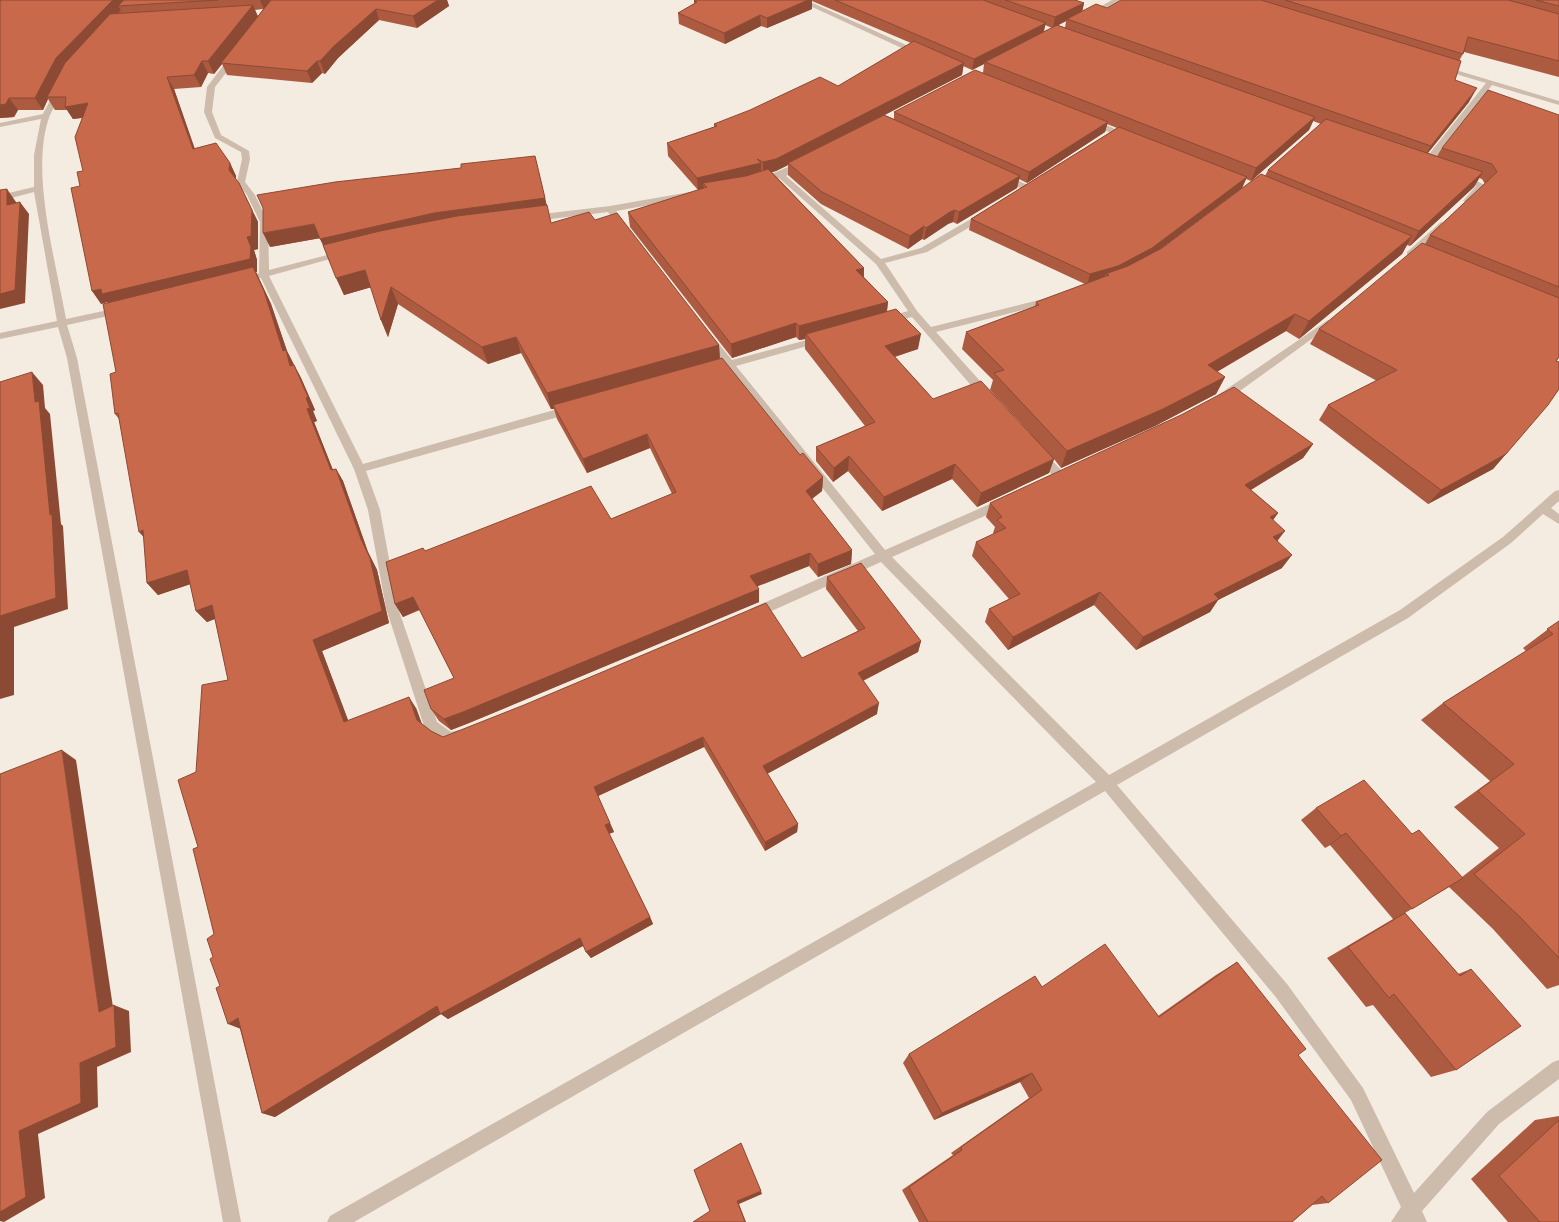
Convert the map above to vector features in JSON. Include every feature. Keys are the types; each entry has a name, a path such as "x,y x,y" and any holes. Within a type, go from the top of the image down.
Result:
{"street":[{"path":"800,0 927,56"},
{"path":"1080,20 1117,0"},
{"path":"239,50 211,87 208,112 218,136 245,151 246,159 241,182 251,196 264,222 264,275 360,469 374,510 392,608 431,726 449,739 472,731"},
{"path":"1436,65 1559,103"},
{"path":"64,82 46,116 38,155 38,189 62,324 72,358 232,1222"},
{"path":"1425,165 1490,82"},
{"path":"0,125 46,116"},
{"path":"1080,117 1112,134 1134,139"},
{"path":"746,185 780,175 809,161"},
{"path":"1416,162 1434,168"},
{"path":"991,171 1028,187"},
{"path":"1452,174 1481,185 1460,207"},
{"path":"780,175 879,262 914,313 991,402"},
{"path":"0,198 38,189"},
{"path":"529,219 610,209 701,193"},
{"path":"610,209 628,232"},
{"path":"879,262 924,250 992,210"},
{"path":"1398,265 1446,220"},
{"path":"245,280 348,253"},
{"path":"930,330 1063,297"},
{"path":"0,336 129,308"},
{"path":"877,323 914,313"},
{"path":"1211,404 1277,361 1341,313"},
{"path":"705,333 883,556 1107,782 1281,990 1357,1094 1416,1215"},
{"path":"710,370 831,336"},
{"path":"360,469 587,405"},
{"path":"1034,449 1059,475"},
{"path":"336,1222 1107,782 1273,691 1404,614 1483,558 1559,494"},
{"path":"744,618 969,520 1010,499"},
{"path":"1543,508 1559,520"},
{"path":"1400,1222 1416,1215 1492,1118 1559,1068"}],"building":[{"path":"2,0 113,0 56,58 35,98 9,98 6,104 0,105 0,2"},
{"path":"124,0 218,0 118,6"},
{"path":"271,0 438,0 413,16 376,9 307,71 221,63"},
{"path":"695,0 808,0 767,18 760,15 724,33 678,13 697,2"},
{"path":"835,0 983,0 1046,23 974,59"},
{"path":"1005,0 1075,0 1084,3 1055,17"},
{"path":"1121,0 1261,0 1461,61 1455,80 1477,88 1431,146 1067,19 1096,4 1107,8"},
{"path":"1285,0 1508,0 1559,14 1559,61 1468,37 1463,54"},
{"path":"1536,0 1559,0 1559,6"},
{"path":"253,5 208,61 202,61 194,75 167,77 193,149 216,143 230,163 229,170 239,183 252,210 251,236 247,237 251,247 250,259 102,294 101,289 92,291 71,188 80,186 77,172 83,171 75,137 88,103 65,107 66,97 47,97 65,63 110,14"},
{"path":"1057,25 1315,117 1256,168 985,62"},
{"path":"914,41 964,63 776,159 763,162 757,159 761,163 697,178 667,143 717,126 714,124 750,110 820,77 838,86"},
{"path":"975,70 1108,122 1029,172 894,112"},
{"path":"1488,90 1559,115 1559,287 1430,235 1497,172 1492,164 1442,148"},
{"path":"884,115 1020,176 959,212 955,210 950,212 910,236 822,192 788,163"},
{"path":"1326,119 1483,172 1419,231 1268,170"},
{"path":"1119,127 1247,177 1152,248 1118,266 1090,274 971,219"},
{"path":"535,156 545,198 434,213 320,239 314,224 263,233 263,208 257,195 335,182 461,168 461,164"},
{"path":"768,169 864,268 856,270 888,302 799,326 796,323 731,344 628,212 707,187 703,183 746,176"},
{"path":"1261,174 1412,236 1309,321 1295,314 1208,365 1225,377 1163,409 1067,451 994,373 1004,370 966,332 1039,305 1036,302 1109,275 1105,274 1128,266 1162,248"},
{"path":"7,189 7,205 20,202 15,290 0,294 0,190"},
{"path":"547,205 551,223 589,212 595,220 617,213 719,345 547,393 516,337 482,347 391,287 381,320 365,270 336,278 323,245 380,231 457,216"},
{"path":"1422,243 1559,298 1559,357 1556,361 1559,362 1559,389 1548,405 1506,454 1441,490 1328,405 1397,370 1319,329"},
{"path":"253,267 264,291 283,351 286,350 290,366 294,365 308,397 306,398 310,408 307,409 331,470 336,469 361,539 370,558 382,611 313,640 344,722 409,697 417,720 431,731 443,737 766,603 802,658 865,628 827,577 861,563 921,641 858,673 879,703 763,766 798,824 765,842 703,737 594,787 610,823 605,825 650,917 586,952 580,938 440,1014 437,1006 262,1113 238,1018 228,1024 216,988 220,986 210,959 213,957 207,939 214,934 193,849 198,847 178,780 196,772 202,685 228,680 212,605 196,611 187,570 147,583 143,530 139,532 118,413 115,414 110,374 116,372 103,304"},
{"path":"896,309 921,334 885,346 933,399 981,381 1054,459 981,493 955,464 884,497 849,456 834,468 816,447 875,422 806,334"},
{"path":"722,358 800,455 803,453 823,477 806,491 852,550 818,564 810,553 750,576 759,589 463,712 444,719 431,709 424,690 454,678 413,597 395,604 386,562 423,548 425,551 591,486 611,519 676,492 647,434 583,459 553,405"},
{"path":"32,372 35,402 39,401 50,515 52,514 56,598 0,616 0,382"},
{"path":"1234,387 1313,444 1245,485 1278,513 1270,517 1285,531 1273,537 1292,555 1214,594 1219,599 1143,637 1100,592 1013,637 989,609 1020,594 976,542 1006,528 997,520 1002,517 990,503 1181,415"},
{"path":"1559,621 1559,958 1520,917 1474,874 1525,834 1478,791 1514,764 1443,703 1553,634 1547,629"},
{"path":"62,750 99,1012 114,1005 116,1047 80,1063 81,1103 19,1131 26,1197 0,1212 0,774"},
{"path":"1364,780 1412,834 1419,830 1463,878 1412,909 1346,833 1341,836 1316,808"},
{"path":"1405,913 1460,976 1471,969 1521,1026 1456,1070 1394,994 1389,998 1348,947"},
{"path":"1105,944 1159,1017 1237,962 1306,1049 1298,1055 1382,1160 1328,1203 1322,1196 1292,1222 928,1222 909,1187 962,1150 961,1147 1042,1090 1032,1073 942,1113 909,1054 1035,976 1042,987"},
{"path":"1559,1120 1559,1222 1540,1222 1499,1176"},
{"path":"741,1143 761,1191 737,1201 745,1222 693,1222 710,1211 694,1170"}]}
